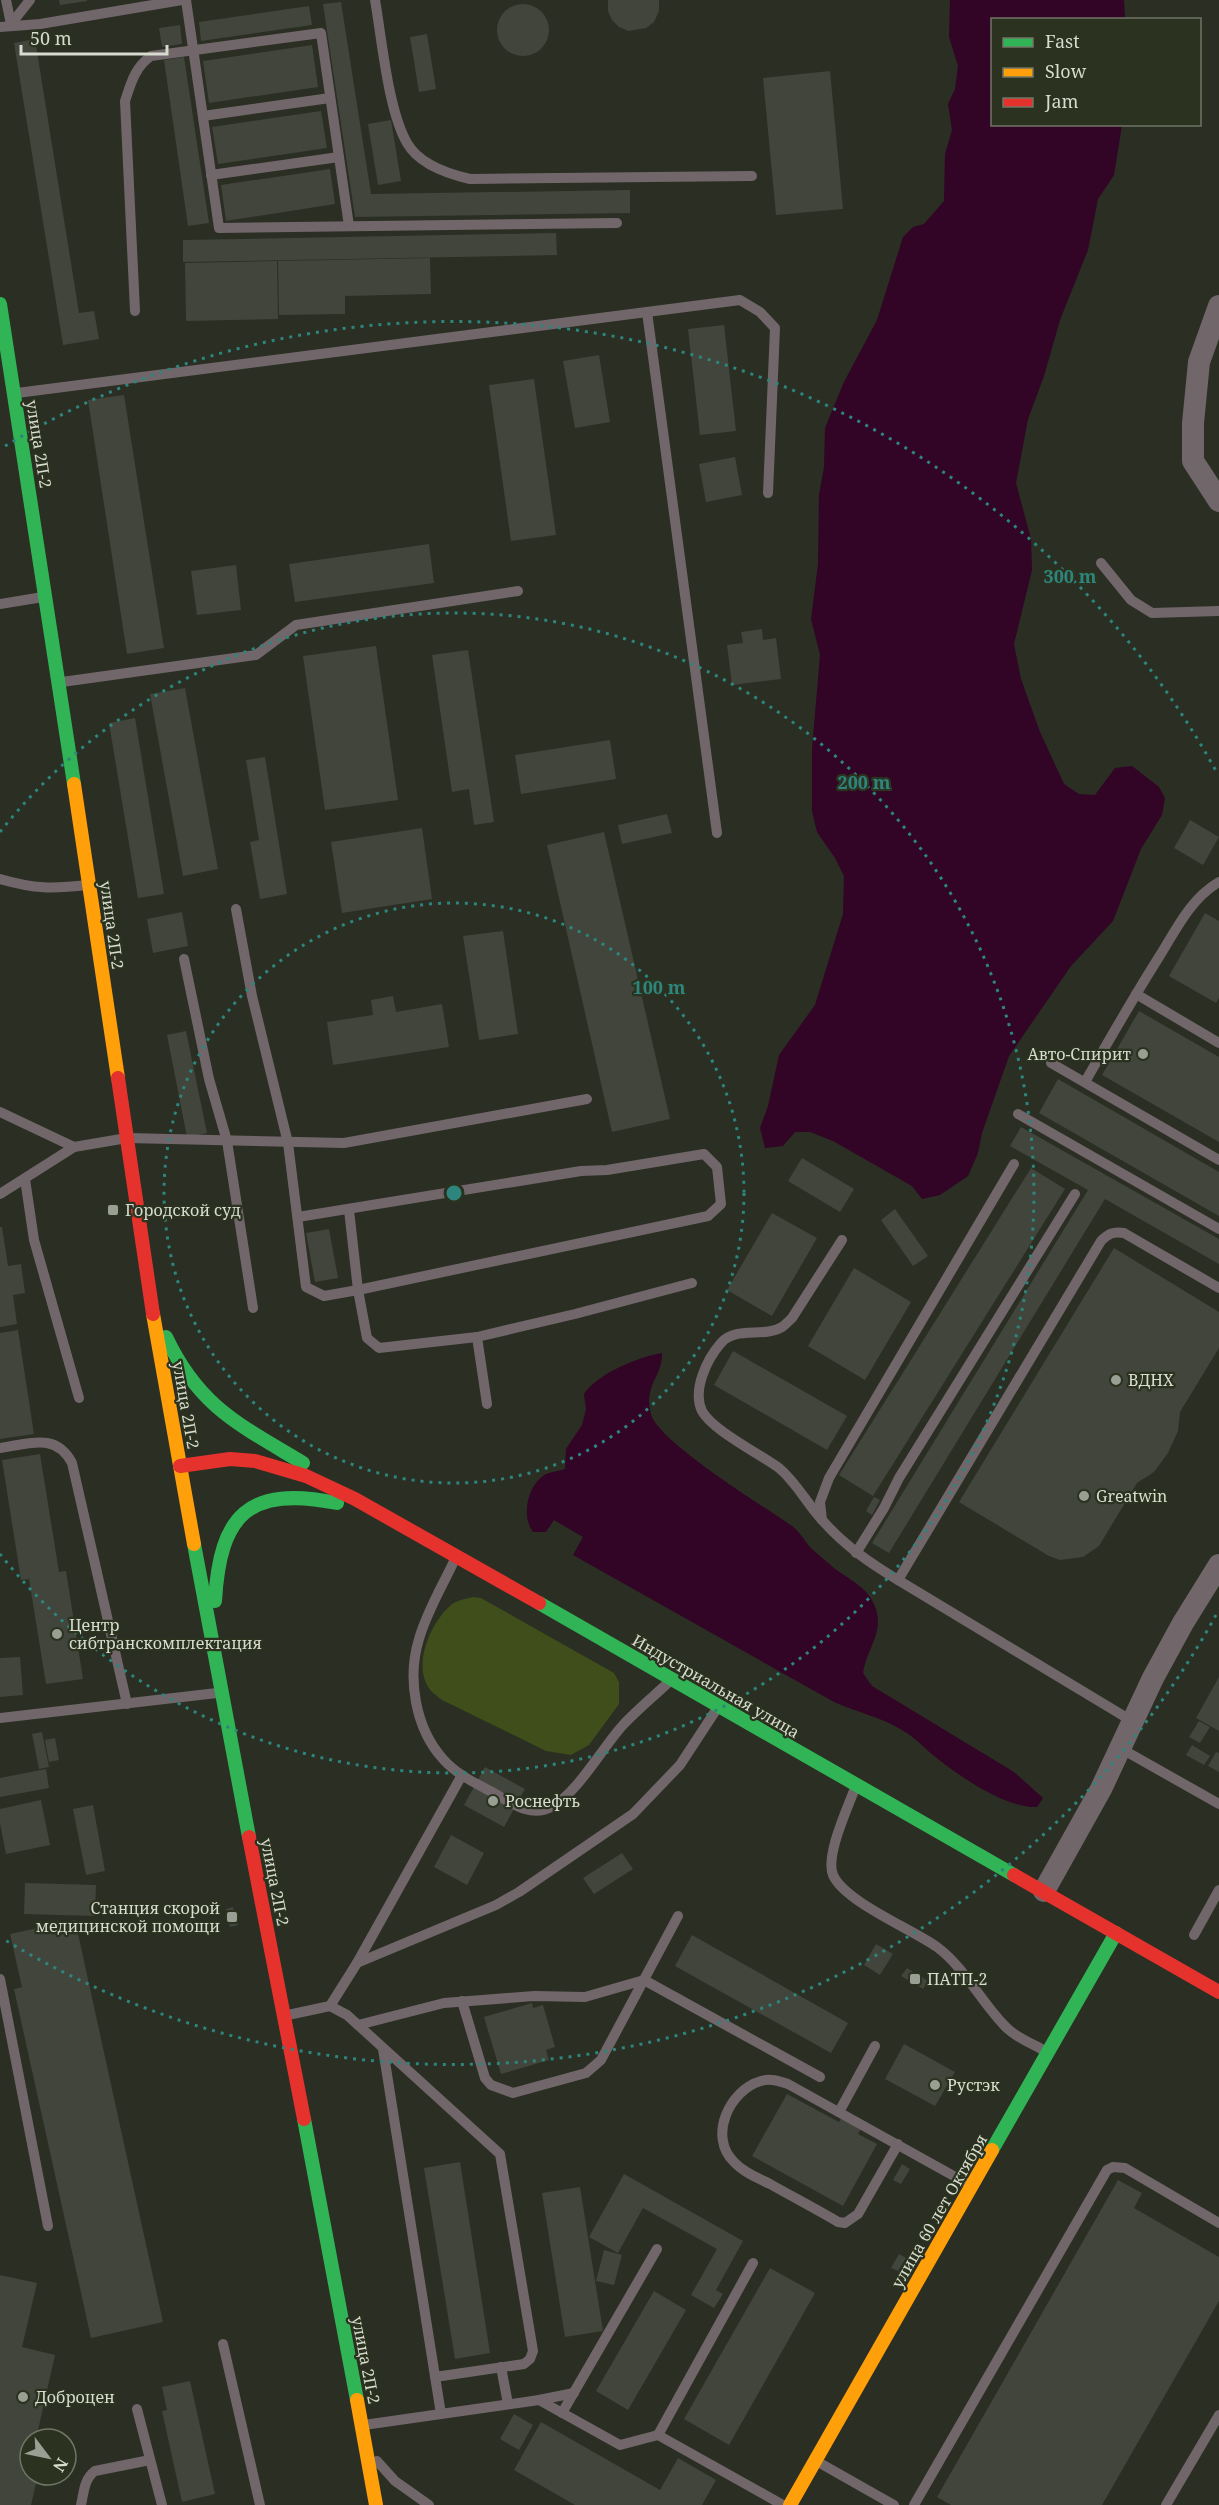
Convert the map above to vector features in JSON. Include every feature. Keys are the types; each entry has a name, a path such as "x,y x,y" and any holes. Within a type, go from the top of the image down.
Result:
{"main road":[{"name":"улица 2П-2","path":"0,304 90,885 152,1311 220,1692 285,2016 363,2431 381,2498"},
{"path":"152,1311 180,1365 208,1400 232,1419 424,1537"},
{"name":"Индустриальная улица","path":"180,1466 231,1459 277,1466 332,1489 424,1537 1219,1992"},
{"path":"212,1639 218,1564 225,1538 239,1518 252,1507 272,1497 292,1495 316,1498 338,1504 424,1537"},
{"name":"улица 60 лет Октября","path":"790,2505 1116,1933"}],"street":[{"path":"1219,306 1199,362 1192,423 1192,461 1219,501"},
{"path":"1044,1891 1101,1789 1132,1721 1183,1623 1219,1566"}],"lane":[{"path":"5,26 6,0"},
{"path":"5,26 30,0"},
{"path":"5,26 40,24 184,0 219,228 617,223"},
{"path":"375,0 396,117 408,145 426,161 448,174 470,179 752,176"},
{"path":"135,311 125,101 132,78 141,63 151,56 321,33 349,226"},
{"path":"202,116 330,98"},
{"path":"211,175 339,157"},
{"path":"14,393 740,300 760,312 775,328 768,493"},
{"path":"647,312 717,833"},
{"path":"1101,563 1131,600 1152,613 1219,611"},
{"path":"59,682 256,655 296,625 518,591"},
{"path":"0,604 46,596"},
{"path":"0,879 30,888 52,889 90,885"},
{"path":"1086,1082 1190,906 1203,892 1219,882"},
{"path":"236,909 252,996 288,1143 306,1287 324,1296 358,1290 708,1216 721,1204 717,1167 704,1154 608,1170 581,1171 298,1217"},
{"path":"184,958 209,1079 227,1141 253,1308"},
{"path":"1136,994 1219,1043"},
{"path":"1051,1063 1219,1160"},
{"path":"0,1194 74,1147 127,1138 345,1143 587,1099"},
{"path":"0,1112 74,1147"},
{"path":"1018,1114 1219,1229"},
{"path":"822,1520 820,1502 829,1478 1014,1164"},
{"path":"25,1179 34,1240 79,1398"},
{"path":"856,1553 884,1508 899,1478 1075,1194"},
{"path":"349,1210 358,1290 367,1338 379,1348 477,1337 692,1283"},
{"path":"898,1580 1101,1241 1108,1234 1124,1233 1219,1288"},
{"path":"842,1240 792,1318 781,1328 732,1335 722,1341 712,1357 699,1389 702,1411 710,1421 781,1470 822,1520 856,1553 1132,1721"},
{"path":"477,1337 487,1404"},
{"path":"0,1448 48,1442 57,1444 68,1455 72,1463 127,1704"},
{"path":"456,1556 419,1639 413,1670 415,1696 427,1736 442,1759 462,1775 522,1809 536,1811 550,1808 567,1797 624,1724 671,1680"},
{"path":"0,1718 220,1692"},
{"path":"357,1963 496,1905 519,1892 633,1814 680,1765 718,1707"},
{"path":"1120,1748 1219,1804"},
{"path":"330,2006 357,1963 462,1775"},
{"path":"856,1786 830,1860 832,1874 841,1887 855,1898 937,1947 950,1958 1003,2025 1047,2053"},
{"path":"1194,1935 1219,1890"},
{"path":"462,2001 485,2078 491,2085 513,2093 586,2073 601,2060 678,1916"},
{"path":"0,1979 48,2226"},
{"path":"358,2025 444,2002 534,1996 585,1997 644,1980 820,2077"},
{"path":"285,2016 330,2006 347,2015 500,2154 533,2351 530,2359 524,2364 435,2377"},
{"path":"839,2112 875,2046"},
{"path":"383,2049 441,2414"},
{"path":"898,2144 858,2214 845,2223 838,2222 733,2162 723,2141 722,2126 735,2098 749,2086 762,2080 775,2080 788,2084 898,2144 973,2186"},
{"path":"915,2505 1107,2170 1113,2167 1125,2168 1219,2223"},
{"path":"562,2413 657,2249"},
{"path":"658,2435 753,2263"},
{"path":"223,2344 260,2505"},
{"path":"501,2367 508,2404"},
{"path":"406,2490 376,2459 363,2431 441,2414 574,2393"},
{"path":"539,2400 620,2445 658,2435 783,2505"},
{"path":"137,2409 162,2505"},
{"path":"1166,2505 1219,2415"},
{"path":"81,2505 85,2484 89,2475 95,2471 150,2460"},
{"path":"816,2460 894,2505"},
{"path":"381,2498 400,2487 429,2505"}],"green space":[{"path":"473,1597 481,1598 614,1673 619,1682 619,1704 589,1745 571,1755 546,1751 442,1700 429,1688 423,1673 423,1663 427,1641 432,1630 451,1605"}],"shaded area":[{"path":"950,0 1124,0 1125,18 991,18 991,126 1122,126 1114,175 1098,199 1088,250 1060,320 1044,376 1028,419 1016,483 1031,539 1032,570 1014,644 1021,679 1040,732 1064,784 1079,794 1095,795 1115,768 1132,766 1159,787 1165,798 1162,815 1141,849 1113,921 1071,966 1009,1056 982,1133 978,1153 968,1176 940,1195 922,1199 912,1186 833,1141 810,1132 795,1132 783,1146 765,1148 760,1128 768,1106 779,1055 815,1005 843,914 844,876 817,832 812,811 812,749 820,655 811,619 818,564 819,495 824,467 825,428 844,382 877,320 903,237 913,227 924,224 944,201 945,154 952,130 948,104 955,89 958,66 949,37"},
{"path":"662,1353 660,1368 649,1395 651,1414 658,1426 692,1457 797,1530 810,1547 862,1588 871,1598 878,1623 863,1673 872,1686 1014,1772 1043,1798 1037,1807 1012,1803 972,1783 902,1730 834,1702 573,1555 583,1537 554,1520 546,1532 533,1532 527,1518 530,1493 539,1479 546,1474 565,1469 566,1449 582,1425 586,1409 584,1394 608,1373 642,1358"}],"building":[{"path":"59,0 87,0 87,1 60,5"},
{"path":"608,0 659,0 659,11 654,22 646,28 628,31 619,27 612,20 608,11"},
{"path":"341,2 371,194 630,190 630,213 355,217 323,4"},
{"path":"518,4 528,4 542,11 549,30 542,49 528,56 518,56 508,52 501,45 497,35 497,25 501,15 508,8"},
{"path":"309,6 312,25 201,41 199,22"},
{"path":"180,25 182,44 162,47 159,28"},
{"path":"427,34 436,89 419,92 410,37"},
{"path":"35,39 79,313 94,311 99,339 63,345 14,43"},
{"path":"312,45 318,87 209,103 203,61"},
{"path":"184,57 209,223 188,226 164,60"},
{"path":"830,71 843,209 776,215 763,78"},
{"path":"321,111 327,148 218,164 212,127"},
{"path":"391,120 401,181 378,185 368,124"},
{"path":"330,169 335,204 226,221 221,185"},
{"path":"556,233 557,255 183,262 183,240"},
{"path":"430,258 431,294 345,296 345,314 279,315 278,261"},
{"path":"277,261 278,319 186,321 185,263"},
{"path":"724,325 736,431 700,435 688,329"},
{"path":"599,355 610,422 575,428 563,361"},
{"path":"534,379 556,535 511,541 489,385"},
{"path":"124,395 164,648 127,654 88,400"},
{"path":"735,457 742,495 706,502 699,464"},
{"path":"429,544 434,583 295,602 289,564"},
{"path":"236,565 241,610 197,615 191,571"},
{"path":"762,629 763,640 776,638 781,679 732,685 727,645 743,643 741,632"},
{"path":"376,646 398,800 325,810 303,656"},
{"path":"468,650 494,822 474,825 469,789 452,792 432,655"},
{"path":"185,688 218,869 183,876 150,694"},
{"path":"135,718 164,894 138,898 109,723"},
{"path":"610,740 616,779 521,794 515,755"},
{"path":"265,757 287,894 260,899 250,842 259,840 246,760"},
{"path":"667,814 672,833 622,844 618,825"},
{"path":"1190,820 1219,837 1203,865 1174,848"},
{"path":"422,828 432,899 342,913 331,842"},
{"path":"604,832 670,1119 612,1132 547,845"},
{"path":"182,912 188,946 153,953 147,919"},
{"path":"1205,913 1219,921 1219,998 1216,1003 1169,976"},
{"path":"503,931 518,1034 479,1040 463,936"},
{"path":"393,996 396,1012 442,1004 449,1047 333,1065 327,1022 373,1015 371,1000"},
{"path":"1139,1011 1219,1057 1219,1142 1102,1075"},
{"path":"186,1031 207,1133 187,1137 167,1035"},
{"path":"1058,1079 1219,1172 1219,1216 1039,1113"},
{"path":"1021,1127 1219,1239 1219,1264 1105,1199 889,1553 872,1543 1088,1190 1010,1146"},
{"path":"802,1158 854,1189 840,1212 788,1181"},
{"path":"1031,1168 1065,1189 873,1496 839,1475"},
{"path":"895,1209 928,1256 913,1266 881,1220"},
{"path":"772,1213 817,1238 772,1316 727,1290"},
{"path":"0,1227 2,1227 8,1266 21,1264 25,1293 13,1295 17,1324 0,1327"},
{"path":"329,1229 338,1278 315,1282 306,1233"},
{"name":"ВДНХ","path":"1114,1248 1219,1312 1219,1348 1180,1412 1178,1431 1168,1453 1154,1472 1137,1483 1099,1546 1083,1557 1060,1560 1049,1556 959,1502"},
{"path":"854,1268 911,1302 865,1380 808,1346"},
{"path":"18,1330 34,1434 0,1439 0,1333"},
{"path":"733,1351 847,1416 827,1450 714,1385"},
{"path":"40,1454 59,1572 66,1571 83,1679 46,1684 29,1579 21,1580 2,1460"},
{"path":"874,1497 880,1500 872,1515 866,1511"},
{"path":"20,1657 23,1695 0,1697 0,1658"},
{"path":"1219,1677 1219,1731 1196,1718"},
{"path":"1199,1721 1210,1727 1200,1743 1189,1737"},
{"path":"42,1732 49,1767 39,1769 32,1734"},
{"path":"55,1738 59,1760 49,1762 45,1740"},
{"path":"1192,1745 1210,1756 1204,1765 1186,1755"},
{"path":"1216,1752 1219,1753 1219,1772 1208,1766"},
{"path":"485,1767 525,1789 504,1827 464,1805"},
{"path":"46,1769 49,1788 0,1797 0,1778"},
{"path":"41,1800 50,1845 6,1854 0,1823 0,1809"},
{"path":"93,1805 105,1871 86,1875 73,1809"},
{"path":"451,1835 484,1853 467,1885 434,1867"},
{"path":"622,1853 633,1869 594,1894 583,1878"},
{"path":"25,1883 96,1885 95,1916 24,1914"},
{"path":"233,1907 238,1925 230,1927 226,1909"},
{"path":"75,1920 163,2322 91,2338 14,1989 22,1987 10,1934"},
{"path":"692,1935 848,2023 831,2053 675,1966"},
{"path":"876,1944 893,1954 880,1975 864,1965"},
{"path":"907,1968 928,1981 923,1989 901,1976"},
{"path":"532,2003 533,2008 543,2005 555,2047 546,2050 549,2060 501,2074 484,2017"},
{"path":"904,2044 955,2072 935,2106 885,2079"},
{"path":"787,2094 839,2122 842,2117 861,2128 858,2134 877,2144 843,2206 752,2156"},
{"path":"460,2162 490,2353 455,2359 424,2168"},
{"path":"902,2164 910,2169 901,2184 893,2180"},
{"path":"624,2174 743,2241 716,2290 723,2294 714,2308 691,2295 717,2249 643,2208 618,2253 589,2237"},
{"path":"1118,2180 1142,2193 1134,2208 1219,2257 1219,2301 1102,2505 951,2505 937,2497"},
{"path":"580,2187 603,2331 565,2337 542,2193"},
{"path":"604,2250 622,2255 614,2285 596,2281"},
{"path":"899,2254 906,2258 898,2271 891,2268"},
{"path":"770,2268 815,2293 729,2445 684,2419"},
{"name":"Доброцен","path":"0,2275 37,2283 22,2347 55,2355 39,2427 18,2427 18,2487 35,2487 31,2505 0,2505"},
{"path":"654,2291 686,2310 628,2410 596,2391"},
{"path":"190,2381 215,2494 182,2502 162,2411 167,2410 162,2387"},
{"path":"514,2414 533,2425 519,2450 500,2439"},
{"path":"541,2422 660,2490 678,2458 716,2480 702,2505 575,2505 514,2470"}],"traffic: fast":[{"path":"0,304 74,784"},
{"path":"166,1337 192,1381 207,1398 241,1425 303,1463"},
{"path":"215,1601 218,1571 224,1547 232,1527 245,1513 261,1503 281,1499 337,1503"},
{"path":"194,1544 249,1837"},
{"path":"539,1603 1014,1875"},
{"path":"992,2150 1116,1933"},
{"path":"304,2119 357,2400"}],"traffic: slow":[{"path":"74,784 118,1078"},
{"path":"153,1314 194,1544"},
{"path":"790,2505 992,2150"},
{"path":"357,2400 376,2505"}],"traffic: jam":[{"path":"118,1078 153,1314"},
{"path":"180,1466 230,1459 255,1461 306,1476 355,1499 539,1603"},
{"path":"249,1837 304,2119"},
{"path":"1014,1875 1219,1992"}],"place":[{"name":"Авто-Спирит","path":"1143,1054"},
{"name":"Городской суд","path":"113,1210"},
{"name":"ВДНХ","path":"1116,1380"},
{"name":"Greatwin","path":"1084,1496"},
{"name":"Центр сибтранскомплектация","path":"57,1634"},
{"name":"Роснефть","path":"493,1801"},
{"name":"Станция скорой медицинской помощи","path":"232,1917"},
{"name":"ПАТП-2","path":"915,1979"},
{"name":"Рустэк","path":"935,2085"},
{"name":"Доброцен","path":"23,2397"}]}
